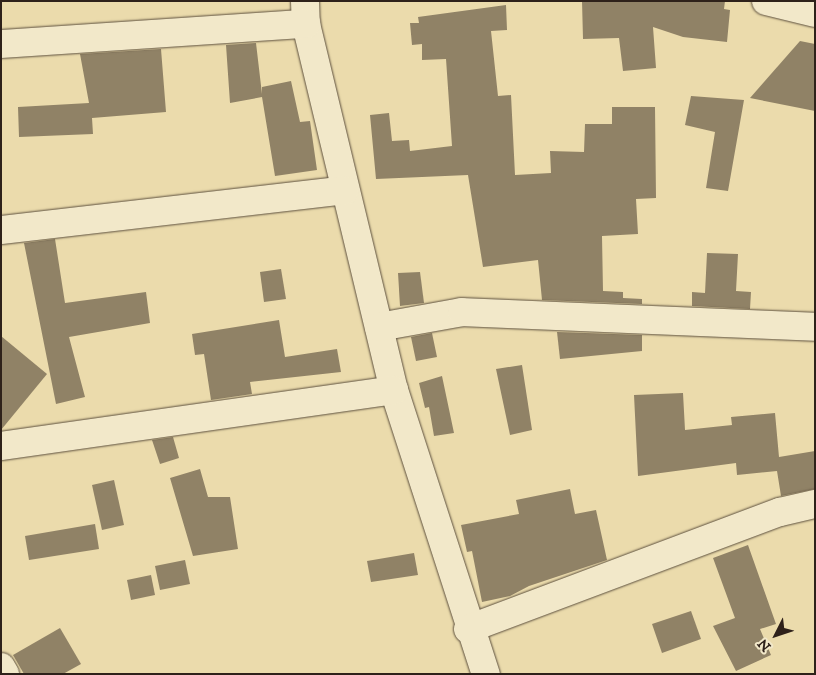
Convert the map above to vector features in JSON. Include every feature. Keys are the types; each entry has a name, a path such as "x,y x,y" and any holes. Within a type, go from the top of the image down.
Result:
{"street":[{"path":"766,1 815,12"},
{"path":"1,44 305,13 345,190 394,390 468,629 486,674"},
{"path":"1,230 345,190"},
{"path":"380,327 462,312 815,327"},
{"path":"1,446 394,390"},
{"path":"468,629 770,516 815,504"},
{"path":"1,667 5,674"}],"building":[{"path":"582,1 725,1 724,9 730,10 727,42 683,37 653,27 656,68 623,71 619,38 583,39"},
{"path":"506,5 507,30 491,31 498,96 511,95 515,175 551,173 550,151 584,152 585,124 612,124 612,107 655,107 656,198 636,199 638,234 602,236 603,291 623,292 623,298 642,299 642,304 542,300 538,260 483,267 468,175 376,179 370,115 389,113 392,141 409,140 410,151 452,146 446,59 422,60 422,44 412,45 410,23 419,23 418,17"},
{"path":"800,41 815,44 815,111 750,98"},
{"path":"256,43 262,94 262,87 291,81 300,122 310,121 317,170 275,176 262,97 230,103 226,45"},
{"path":"161,49 166,112 92,118 93,134 19,137 18,107 89,103 80,54"},
{"path":"691,96 744,100 728,191 706,188 715,132 685,125"},
{"path":"55,239 65,303 146,292 150,323 69,337 85,397 56,404 24,243"},
{"path":"707,253 738,254 736,291 751,292 750,309 692,306 692,292 705,293"},
{"path":"281,269 286,299 264,302 260,272"},
{"path":"420,272 424,303 400,306 398,273"},
{"path":"279,320 285,357 337,349 341,372 250,382 252,394 211,400 204,354 195,355 192,334"},
{"path":"557,332 642,335 642,351 560,359"},
{"path":"432,333 437,357 416,361 411,337"},
{"path":"1,336 47,374 1,430"},
{"path":"522,365 532,430 510,435 496,369"},
{"path":"442,376 454,433 434,436 429,407 425,408 419,383"},
{"path":"683,393 685,430 732,425 731,417 775,413 779,457 815,451 815,489 781,496 777,471 737,475 736,463 638,476 634,395"},
{"path":"173,437 179,458 160,464 152,440"},
{"path":"200,469 208,497 230,497 238,549 193,556 170,478"},
{"path":"114,480 124,525 102,530 92,485"},
{"path":"570,489 575,514 596,510 607,560 529,586 510,596 482,602 472,551 467,552 461,525 519,514 516,500"},
{"path":"95,524 99,549 29,560 25,536"},
{"path":"748,545 776,624 760,629 771,655 736,671 713,626 735,618 713,558"},
{"path":"414,553 418,575 371,582 367,561"},
{"path":"185,560 190,584 160,590 155,566"},
{"path":"151,575 155,595 131,600 127,580"},
{"path":"691,611 701,639 662,653 652,624"},
{"path":"60,628 81,664 63,674 24,674 13,655"}]}
